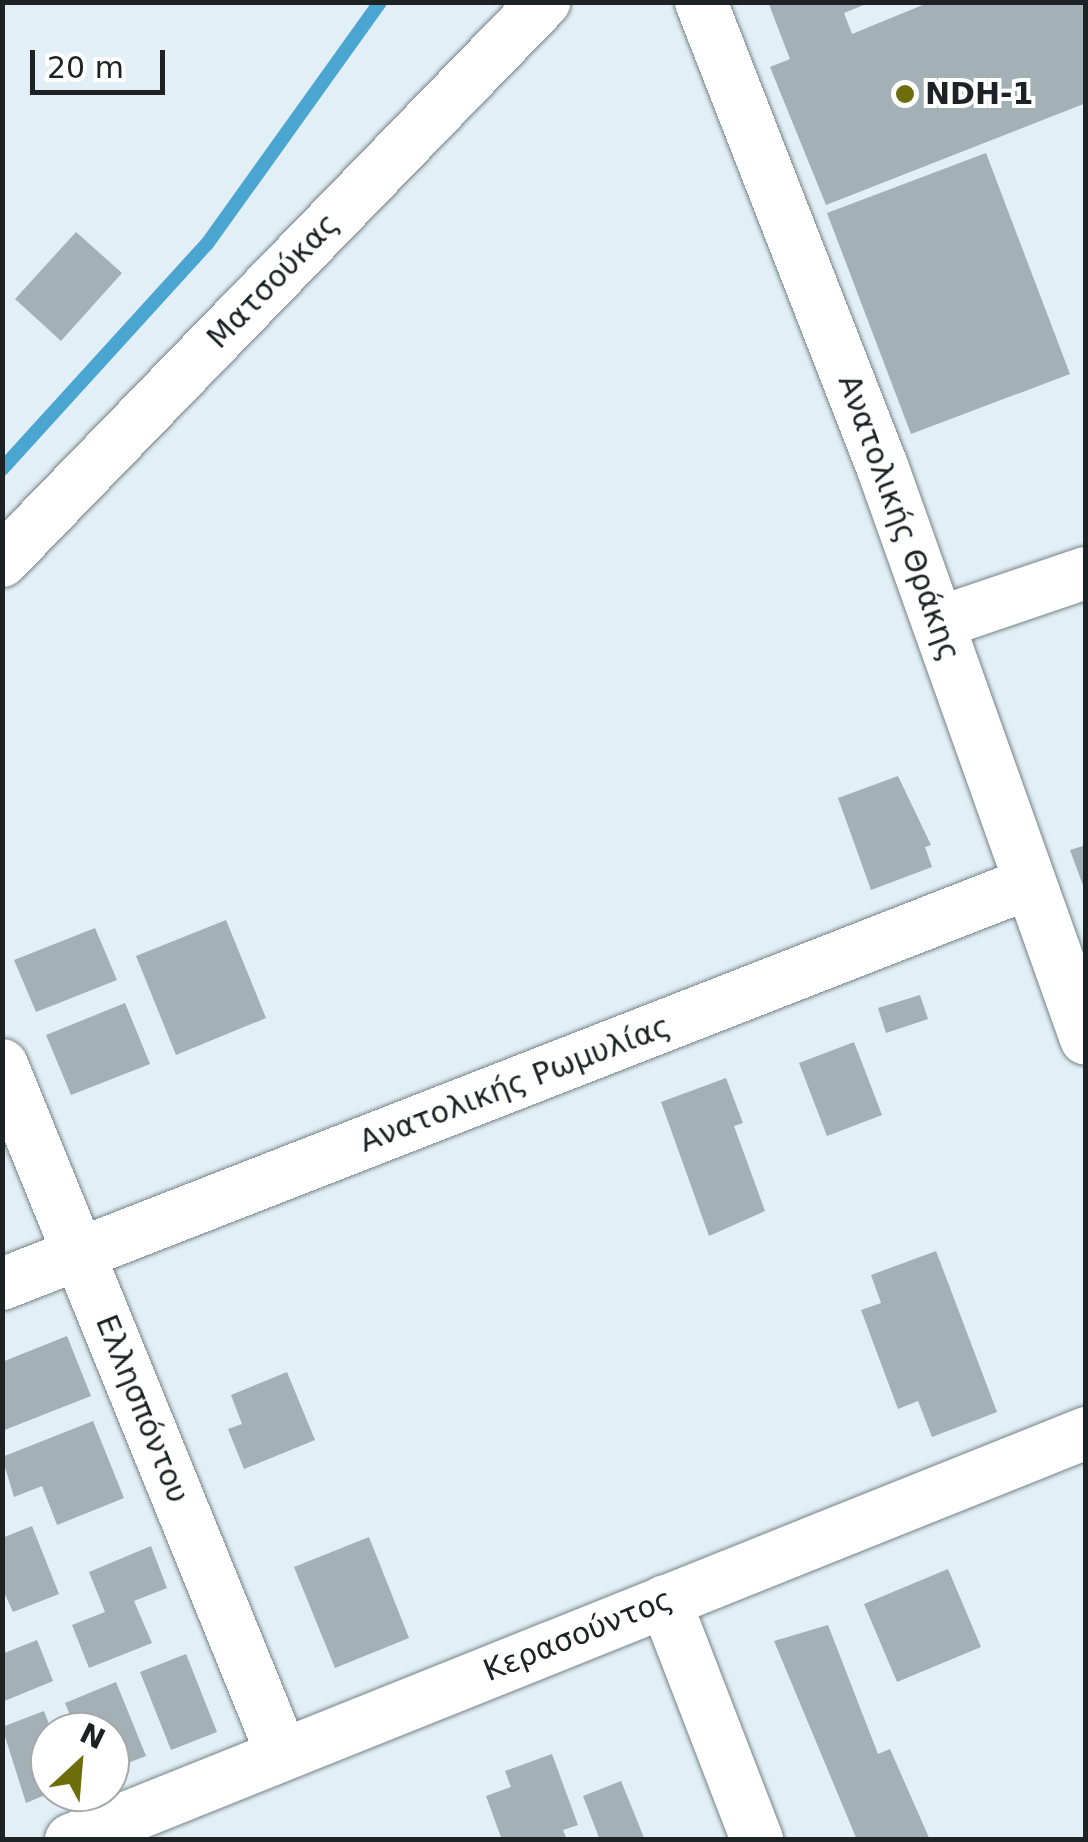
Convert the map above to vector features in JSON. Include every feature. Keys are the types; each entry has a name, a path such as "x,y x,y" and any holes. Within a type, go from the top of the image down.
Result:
{"street":[{"name":"Ματσούκας","path":"2,561 544,2"},
{"name":"Ανατολικής Θράκης","path":"701,2 938,623 1027,884 1086,1039"},
{"path":"938,623 1086,574"},
{"name":"Ανατολικής Ρωμυλίας","path":"2,1284 1027,884"},
{"name":"Ελλησπόντου","path":"2,1065 282,1754"},
{"name":"Κερασούντος","path":"71,1840 1086,1433"},
{"path":"664,1601 757,1840"}],"building":[{"name":"NDH-1","path":"768,2 871,2 844,13 852,34 930,2 1086,2 1086,103 826,205 770,67 790,59"},
{"path":"986,153 1070,374 911,434 827,213"},
{"path":"76,232 122,273 61,341 15,299"},
{"path":"898,776 931,845 925,847 932,867 871,890 838,798"},
{"path":"1086,845 1086,891 1085,891 1070,850"},
{"path":"226,920 266,1018 176,1055 136,956"},
{"path":"95,928 117,980 36,1012 14,960"},
{"path":"920,995 928,1019 886,1033 878,1008"},
{"path":"125,1003 150,1064 71,1095 46,1035"},
{"path":"854,1042 882,1115 827,1136 799,1063"},
{"path":"726,1078 743,1123 734,1126 765,1211 709,1236 661,1102"},
{"path":"936,1251 997,1412 932,1437 918,1401 898,1409 861,1310 881,1303 871,1275"},
{"path":"67,1336 91,1396 2,1431 2,1362"},
{"path":"287,1372 315,1440 244,1469 228,1429 242,1424 231,1395"},
{"path":"93,1421 124,1498 57,1525 42,1486 14,1497 2,1457"},
{"path":"32,1526 59,1594 13,1612 2,1588 2,1538"},
{"path":"369,1537 409,1638 335,1668 294,1567"},
{"path":"151,1546 167,1588 134,1601 152,1643 89,1668 72,1625 105,1612 89,1572"},
{"path":"948,1569 981,1647 897,1682 864,1604"},
{"path":"828,1625 878,1754 890,1749 930,1840 857,1840 774,1641"},
{"path":"37,1640 53,1681 2,1702 2,1654"},
{"path":"186,1654 217,1732 171,1750 140,1672"},
{"path":"116,1682 128,1712 69,1712 65,1703"},
{"path":"30,1716 30,1801 26,1803 2,1727"},
{"path":"130,1717 146,1756 130,1762"},
{"path":"552,1754 578,1825 563,1830 567,1840 502,1840 486,1796 511,1787 505,1771"},
{"path":"621,1781 645,1840 600,1840 583,1796"}],"waterway":[{"path":"2,469 207,244 380,2"}],"place":[{"name":"NDH-1","path":"905,94"}]}
